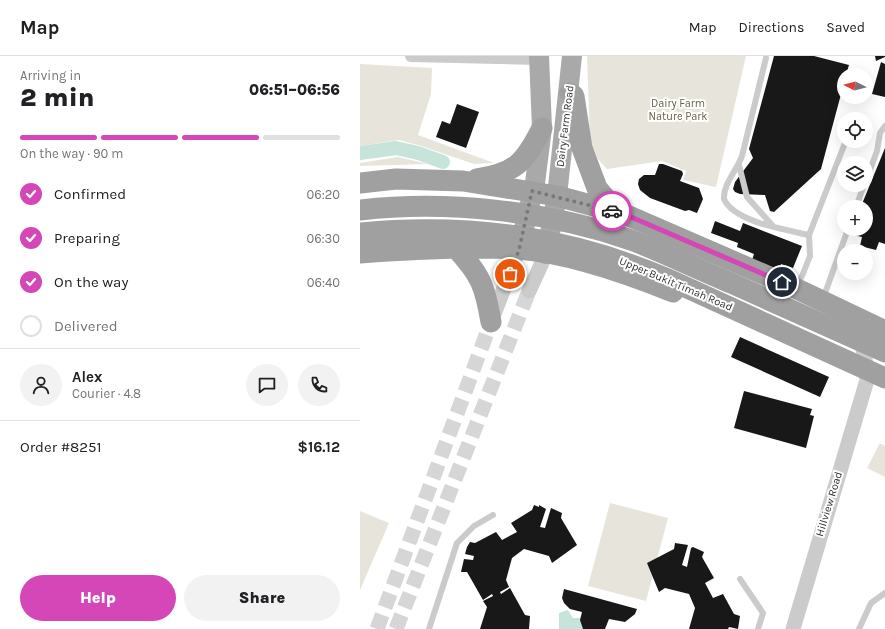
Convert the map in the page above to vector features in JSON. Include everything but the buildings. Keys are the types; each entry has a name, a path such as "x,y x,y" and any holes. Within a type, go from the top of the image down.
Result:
{"highway":[{"path":"570,93 574,96 582,148 597,188 608,201 624,214"},
{"path":"463,181 497,176 520,163 531,149 542,128"},
{"path":"360,183 396,179 463,181 557,196 624,214 823,300 885,331"},
{"name":"Upper Bukit Timah Road","path":"360,210 423,206 471,208 509,212 601,231 679,259 885,352"},
{"name":"Upper Bukit Timah Road","path":"360,233 423,229 470,231 507,234 581,248 649,271 879,382"},
{"path":"455,247 479,276 487,296 491,322"},
{"path":"360,253 455,247 519,250 573,259 650,283 690,299 879,382"}],"main road":[{"name":"Dairy Farm Road","path":"546,254 557,196 570,93 572,56"},
{"name":"Dairy Farm Road","path":"519,250 532,191 542,128 539,57"}],"street":[{"path":"411,56 539,57"},
{"path":"491,322 519,250"},
{"path":"529,291 546,254"},
{"path":"845,310 858,326 866,358 879,382"},
{"path":"879,382 885,358"},
{"name":"Hillview Road","path":"793,629 879,382"}],"lane":[{"path":"766,58 739,165 724,191 725,203 746,217 808,235"},
{"path":"873,162 877,151 880,133 885,126"},
{"path":"795,288 802,276 810,256 808,235 843,148"},
{"path":"739,165 747,197 773,226"},
{"path":"823,300 846,236"},
{"path":"428,629 457,543 474,526 493,515"},
{"path":"740,579 763,613 758,629"},
{"path":"859,629 870,603 885,593"}],"green space":[{"name":"Dairy Farm Nature Park","path":"587,56 746,56 716,187 683,180 686,171 662,161 607,169 598,159 590,141"},
{"path":"360,64 432,68 431,94 418,135 494,163 474,164 399,140 360,146"},
{"path":"398,157 428,164 360,166 360,163"},
{"path":"880,443 885,446 885,477 867,468"},
{"path":"610,503 668,518 646,601 588,586"},
{"path":"360,511 389,523 360,590"}],"shaded area":[{"path":"568,610 573,618 580,618 586,629 559,629 559,613"}],"waterway":[{"path":"360,153 396,148 418,153 443,162"}],"tunnel":[{"path":"396,629 529,291"},
{"path":"377,629 491,322"}],"way so far":[{"path":"510,274 519,250 532,191 557,196 612,211"}],"route":[{"path":"612,211 624,214 717,256 782,282"}]}
